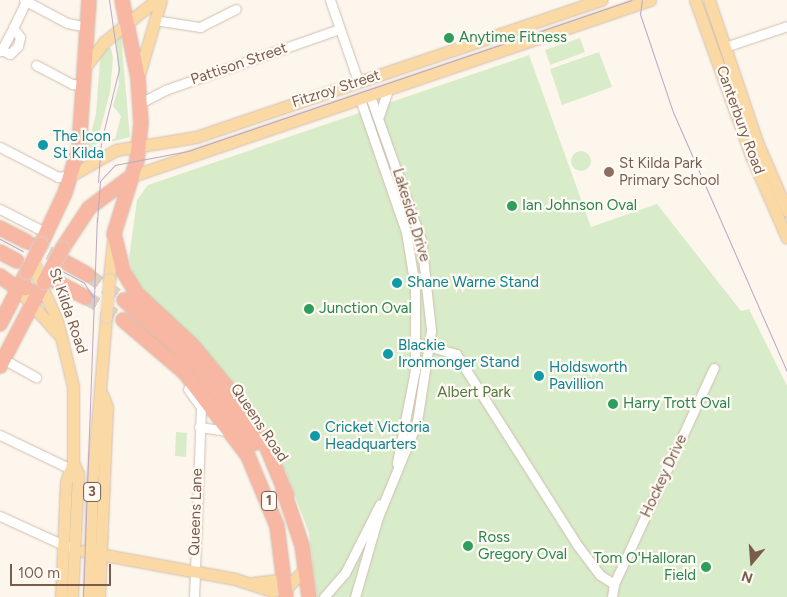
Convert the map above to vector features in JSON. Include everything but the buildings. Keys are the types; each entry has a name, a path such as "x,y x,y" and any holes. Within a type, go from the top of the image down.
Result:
{"highway":[{"name":"St Kilda Road","path":"41,280 34,258 46,236 72,175 86,66 89,0"},
{"name":"St Kilda Road","path":"114,234 140,146 138,78 126,28 122,0"},
{"path":"2,362 32,305 41,280 63,255 86,211 132,176"},
{"path":"0,228 27,242"},
{"path":"114,234 130,286 201,355 236,398 265,443 286,496"},
{"path":"0,252 17,261"},
{"path":"63,255 88,275"},
{"path":"2,277 18,289"},
{"path":"18,289 41,280"},
{"path":"0,324 18,289 41,280 85,297"},
{"name":"Queens Road","path":"124,300 178,346 214,386 286,496 307,567 309,597"},
{"name":"Queens Road","path":"123,320 180,367 233,432 270,503 286,588"}],"main road":[{"path":"86,66 104,42 126,28 156,0"},
{"path":"138,78 161,0"},
{"name":"Fitzroy Street","path":"72,175 112,151 196,137 601,0"},
{"name":"Fitzroy Street","path":"132,176 650,0"},
{"name":"Canterbury Road","path":"695,0 780,201 787,211"},
{"name":"Canterbury Road","path":"708,0 780,201 787,238"},
{"name":"Lakeside Drive","path":"358,81 365,98"},
{"name":"St Kilda Road","path":"89,597 95,553 107,407 102,394 106,317 114,234"},
{"name":"St Kilda Road","path":"41,280 60,336 73,386 71,465 78,474 61,597"},
{"path":"18,289 60,336"},
{"path":"68,547 253,583 272,591 286,588 307,567"},
{"name":"St Kilda Road","path":"68,547 72,597"},
{"name":"St Kilda Road","path":"95,553 99,597"}],"street":[{"path":"330,0 358,81"},
{"path":"1,50 10,54 18,46 20,38 13,28 25,1 68,23 88,27"},
{"path":"154,20 200,27 236,9"},
{"path":"725,47 787,26"},
{"name":"Pattison Street","path":"140,103 165,90 339,29"},
{"path":"36,65 72,84 84,85"},
{"path":"380,116 388,90"},
{"name":"Lakeside Drive","path":"355,597 395,471 417,422 431,344 431,297 421,240 380,116 365,98"},
{"name":"Lakeside Drive","path":"365,98 406,232 415,287 417,343 412,391 395,471"},
{"path":"0,147 58,176 72,175"},
{"path":"0,209 46,236"},
{"path":"417,343 431,344 456,354 578,546 600,575 614,584"},
{"path":"2,362 36,377"},
{"name":"Hockey Drive","path":"612,597 614,584 714,368"},
{"name":"Queens Lane","path":"188,390 200,405 194,597"},
{"path":"200,427 233,432"},
{"path":"0,435 71,465"},
{"path":"324,597 345,573 370,516 386,497"},
{"path":"0,516 68,547"}],"green space":[{"path":"121,37 130,137 103,144 105,138 115,139 121,116 113,106 119,84 116,41"},
{"path":"580,38 585,52 550,65 545,50"},
{"path":"106,48 111,48 113,58 110,92 95,150 84,158 96,114 100,60"},
{"path":"599,52 612,87 562,105 550,69"},
{"name":"Albert Park","path":"529,55 591,227 657,204 741,311 749,309 787,386 787,597 317,597 309,533 286,472 262,433 134,279 129,258 137,200 148,185"},
{"path":"581,151 588,154 591,161 588,168 581,171 574,168 571,161 574,154"},
{"path":"176,432 187,433 186,457 175,456"}],"tunnel":[{"path":"30,243 65,262"},
{"path":"88,275 124,300"},
{"path":"85,297 123,320"}],"tram line":[{"path":"98,182 101,142 119,69 109,0"},
{"path":"97,222 100,181 115,165 188,151 631,0"},
{"path":"642,0 640,14 673,112 787,372"},
{"path":"83,597 97,217"},
{"path":"0,239 23,251"},
{"path":"60,270 84,283 93,297"}],"place":[{"name":"Anytime Fitness","path":"449,38"},
{"name":"The Icon St Kilda","path":"43,145"},
{"name":"St Kilda Park Primary School","path":"609,172"},
{"name":"Ian Johnson Oval","path":"512,206"},
{"name":"Shane Warne Stand","path":"397,283"},
{"name":"Junction Oval","path":"309,309"},
{"name":"Blackie Ironmonger Stand","path":"388,354"},
{"name":"Holdsworth Pavillion","path":"539,376"},
{"name":"Harry Trott Oval","path":"613,404"},
{"name":"Cricket Victoria Headquarters","path":"315,436"},
{"name":"Ross Gregory Oval","path":"468,546"},
{"name":"Tom O'Halloran Field","path":"706,567"}]}
